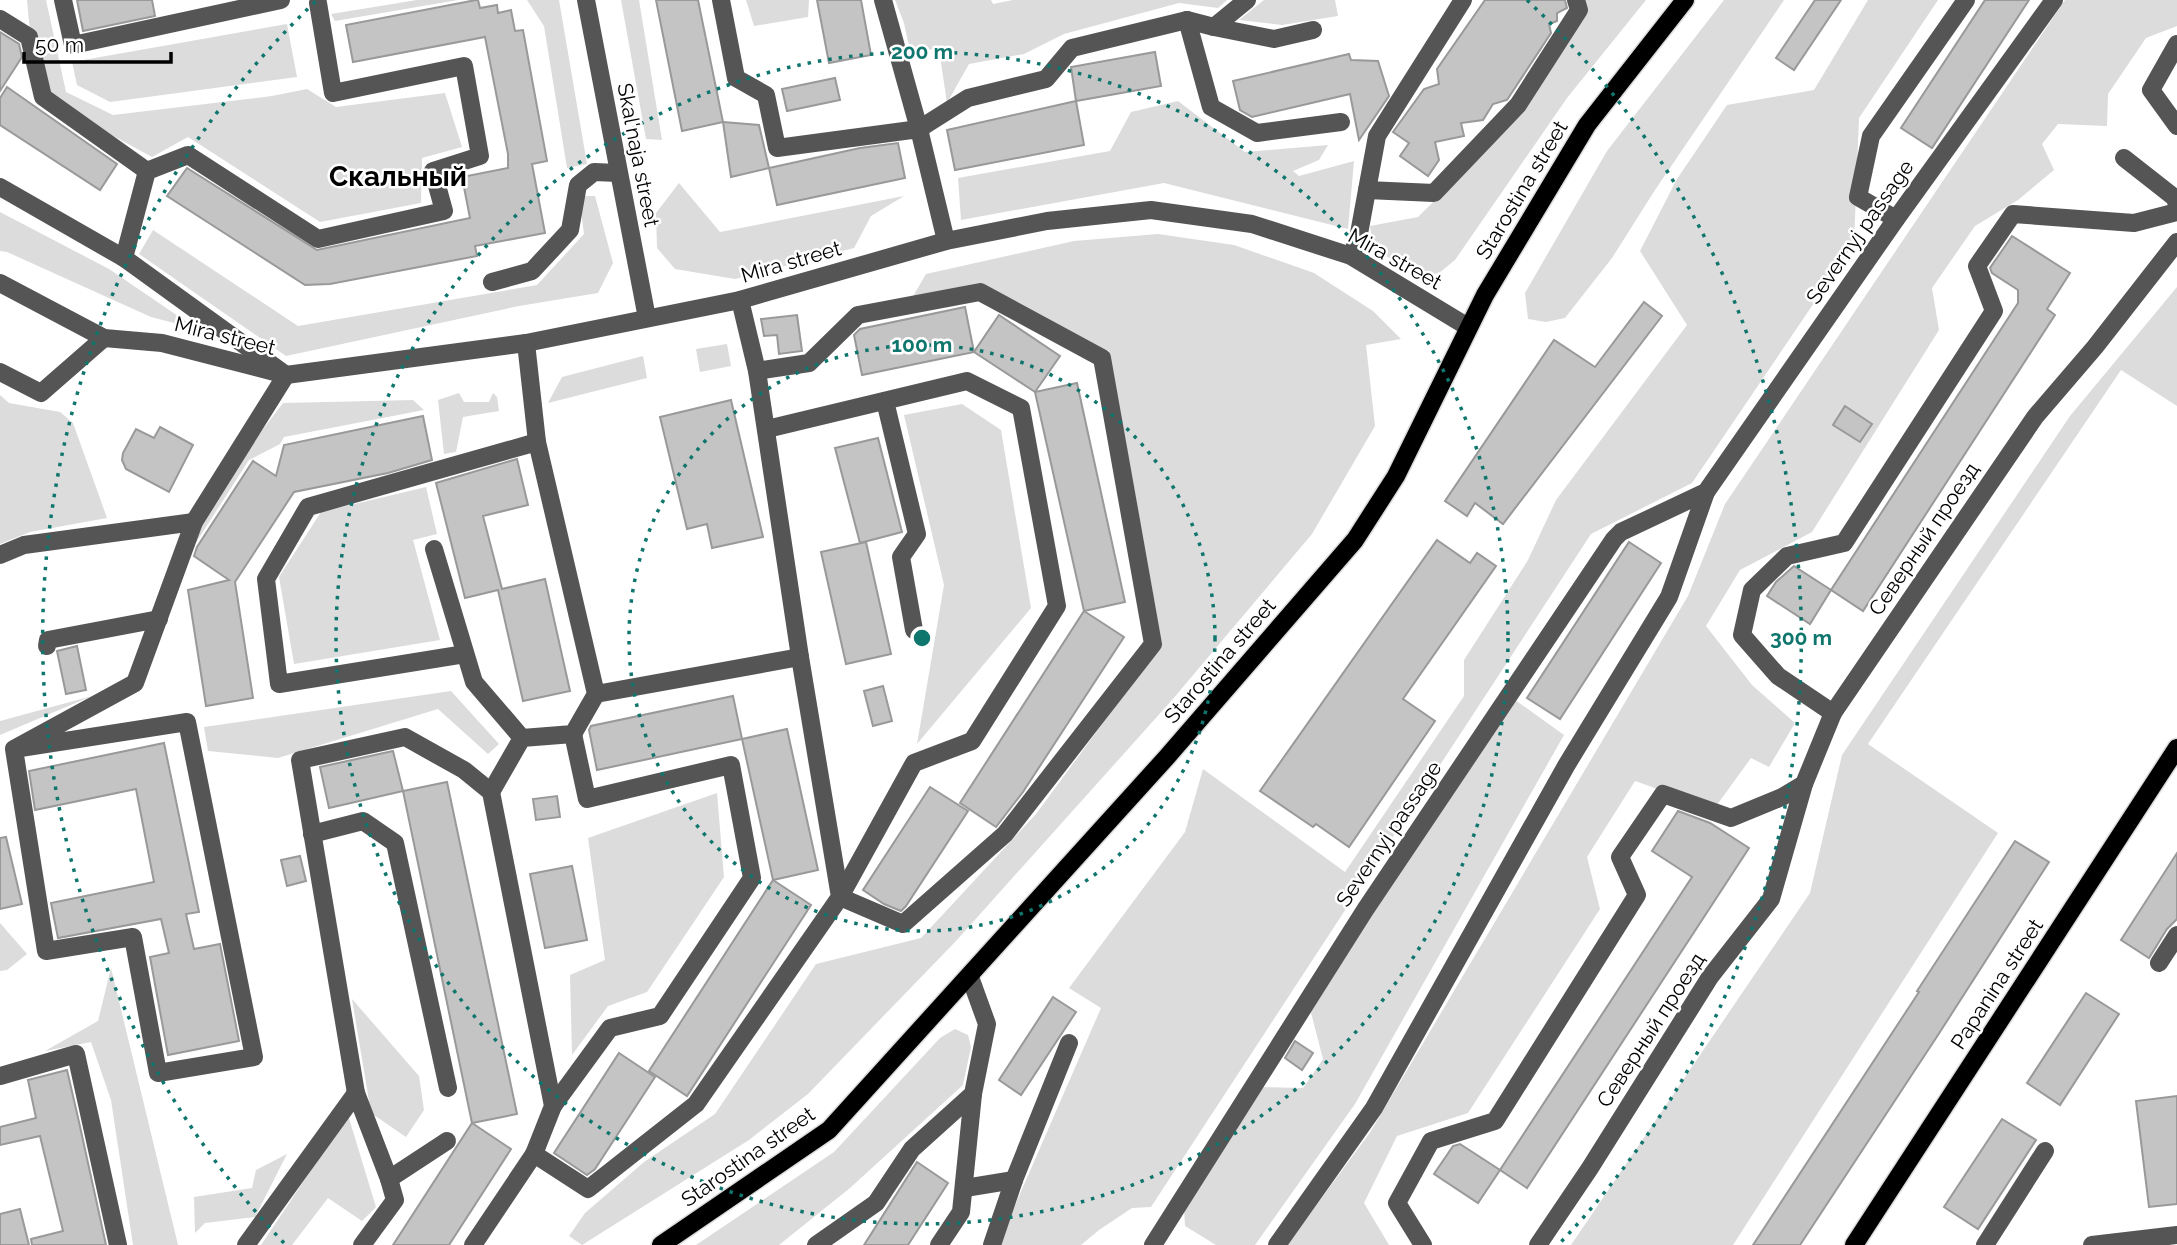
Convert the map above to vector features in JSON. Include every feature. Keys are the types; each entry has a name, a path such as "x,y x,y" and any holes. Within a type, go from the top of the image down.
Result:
{"main road":[{"name":"Starostina street","path":"661,1245 830,1130 1166,758 1355,540 1395,475 1485,295 1587,125 1685,0"},
{"name":"Papanina street","path":"1854,1245 2177,748"}],"street":[{"path":"63,0 73,45 281,0"},
{"name":"Skal'naja street","path":"586,0 647,318"},
{"path":"721,0 736,78 766,95 777,148 919,129 968,98 1046,79 1072,48 1187,20 1274,39 1313,30"},
{"path":"883,0 919,129 946,241"},
{"path":"1214,27 1247,0"},
{"path":"1351,256 1358,239 1377,136 1464,0"},
{"path":"1367,190 1434,193 1518,105 1579,10 1576,0"},
{"path":"1896,219 1857,197 1871,136 1966,0"},
{"name":"Severnyj passage","path":"1277,1245 1374,1108 1566,766 1669,597 1706,492 1896,219 2054,0"},
{"path":"146,171 188,155 318,239 444,211 433,171 480,156 464,66 334,93 321,1"},
{"path":"0,19 29,37 43,97 146,171"},
{"path":"1187,20 1211,107 1257,133 1341,122"},
{"path":"2177,44 2151,90 2177,126"},
{"path":"2124,158 2175,198 2177,205"},
{"path":"124,258 146,171"},
{"path":"492,282 532,271 570,230 578,184 594,172 618,173"},
{"path":"0,187 124,258 286,375 194,522 135,683 14,749"},
{"name":"Mira street","path":"0,283 104,338 162,343 286,375 526,343 740,300 946,241 1047,221 1151,210 1252,224 1351,256 1468,327"},
{"path":"1833,713 1777,676 1742,635 1752,590 1787,556 1843,543 1994,311 1977,266 2013,214 2134,223 2177,212"},
{"name":"Северный проезд","path":"1538,1245 1710,977 1771,899 1804,784 1833,713 2035,417 2095,347 2177,242"},
{"path":"757,371 809,363 858,315 980,292 1102,358 1153,644 1005,834 903,924 840,897"},
{"path":"740,300 767,429 800,657 840,897"},
{"path":"0,372 41,393 104,338"},
{"path":"473,1245 534,1154 553,1106 610,1028 660,1016 752,878 731,765 587,799 573,734 596,695 537,442 526,343"},
{"path":"534,1154 588,1189 696,1104 840,897 914,763 972,741 1057,606 1021,408 967,381 767,429"},
{"path":"885,401 917,534 901,557 914,630"},
{"path":"465,654 279,684 266,579 308,507 537,442"},
{"name":"Severnyj passage","path":"1153,1245 1365,910 1614,539 1621,532 1706,492"},
{"path":"0,555 24,545 194,522"},
{"path":"434,549 474,682 522,738"},
{"path":"47,646 48,640 159,619"},
{"path":"596,695 800,657"},
{"path":"187,722 254,1056 158,1073 133,937 46,951 14,749 187,722"},
{"path":"522,738 573,734"},
{"path":"362,1245 395,1200 356,1093 300,760 405,737 464,769 491,792 553,1106"},
{"path":"491,792 522,738"},
{"path":"1423,1245 1397,1203 1432,1141 1495,1121 1637,895 1620,857 1663,794 1731,818 1782,797 1804,784"},
{"path":"312,834 363,821 396,843 448,1088"},
{"path":"2159,962 2177,935"},
{"path":"939,1245 961,1212 973,1094 987,1024 970,977"},
{"path":"992,1245 1014,1180 1069,1043"},
{"path":"0,1076 76,1054 118,1245"},
{"path":"246,1245 356,1093"},
{"path":"816,1245 876,1203 912,1149 973,1094"},
{"path":"389,1179 447,1141"},
{"path":"1985,1245 2045,1151"},
{"path":"965,1188 1014,1180"},
{"path":"2092,1245 2177,1235"}],"shaded area":[{"path":"27,0 46,0 66,92 113,115 272,96 307,89 336,107 445,93 462,147 422,158 421,203 320,222 188,137 152,157 51,102 30,32"},
{"path":"417,0 458,0 335,21 331,14"},
{"path":"527,0 559,0 587,164 567,168 544,26"},
{"path":"621,0 639,0 662,140 646,139"},
{"path":"746,0 809,0 808,17 754,26"},
{"path":"895,0 991,0 993,4 1013,0 1227,0 1218,8 1179,3 1064,34 1024,54 969,64 947,103 939,49 910,51 904,23"},
{"path":"1264,0 1335,0 1338,16 1282,25 1239,20"},
{"path":"1584,0 1646,0 1567,98 1455,260 1439,273 1423,276 1373,249 1370,226 1418,217 1524,112 1587,12"},
{"path":"1724,0 1784,0 1612,258 1565,318 1546,322 1528,319 1525,293 1607,151"},
{"path":"1868,0 1938,0 1859,118 1854,244 1692,483 1591,534 1151,1207 1132,1208 1081,1245 1000,1245 1101,1008 1069,988 1185,832 1203,769 1345,872 1464,696 1464,660 1528,560 1556,500 1687,325 1640,251 1677,179 1727,105 1814,90"},
{"path":"2065,0 2177,0 2177,26 2146,38 2108,94 2107,126 2058,124 2042,144 2054,170 2018,200 1975,226 1932,288 1939,330 1812,532 1740,570 1706,626 1752,685 1795,723 1769,767 1751,758 1714,809 1635,781 1587,857 1600,909 1468,1113 1397,1136 1364,1203 1389,1245 1287,1245 1371,1131 1688,596 1725,504"},
{"path":"287,24 297,77 110,102 77,85 72,62"},
{"path":"1178,101 1245,152 1328,145 1319,160 1293,171 1299,176 1354,161 1348,229 1164,183 961,220 958,178 1110,151 1131,112"},
{"path":"679,183 720,232 904,196 871,216 854,248 735,279 675,269 657,248 656,213"},
{"path":"579,196 595,196 613,263 598,293 519,306 286,356 139,254 153,230 298,326 537,285 584,234"},
{"path":"0,212 109,269 197,329 151,317 0,251"},
{"path":"1158,234 1234,245 1314,273 1373,311 1401,339 1366,345 1375,426 1312,534 1172,700 956,941 808,1094 749,1140 582,1245 569,1236 585,1213 644,1162 715,1114 816,964 921,938 1036,814 1162,643 1109,351 978,283 912,298 926,274 1074,241"},
{"path":"2177,287 2177,406 2121,370 1868,744 1998,833 1733,1245 1571,1245 1810,893 1842,755 2070,416"},
{"path":"727,344 731,366 700,372 696,349"},
{"path":"643,356 647,378 548,403 562,377"},
{"path":"459,393 464,402 489,402 493,393 497,397 499,411 463,417 456,452 444,454 438,400"},
{"path":"0,395 9,403 60,412 73,423 107,518 30,532 0,544"},
{"path":"413,400 424,410 284,437 280,444 249,460 190,552 197,525 283,403"},
{"path":"962,404 1001,430 1031,608 917,744 944,585 904,415"},
{"path":"426,487 437,534 413,540 440,640 294,664 279,577 321,512"},
{"path":"451,691 499,744 488,754 438,709 278,758 208,751 204,727"},
{"path":"92,696 0,735 0,721"},
{"path":"1511,697 1564,735 1355,1104 1255,1245 1216,1245 1185,1226 1184,1208 1256,1087 1303,1088 1323,1059 1309,1005"},
{"path":"717,793 724,877 647,992 608,1006 572,1055 570,975 605,960 588,838"},
{"path":"0,923 27,954 7,970 0,971"},
{"path":"111,968 178,1245 133,1245 111,1100 91,1042 45,1051 98,1021"},
{"path":"352,999 419,1076 424,1110 406,1137 371,1113"},
{"path":"955,1029 968,1035 971,1047 963,1085 850,1188 779,1245 696,1245 834,1152 940,1038"},
{"path":"348,1115 376,1207 362,1221 328,1198 292,1245 261,1245"},
{"path":"287,1154 255,1217 205,1223 195,1233 194,1197 252,1188 256,1170"}],"building":[{"path":"77,0 152,0 155,16 83,31"},
{"path":"478,0 480,8 497,5 498,13 511,10 515,31 523,30 547,161 532,164 545,233 475,246 477,256 330,284 305,285 167,196 187,168 317,250 470,218 462,177 508,168 508,154 485,37 353,62 346,25"},
{"path":"656,0 698,0 723,122 682,131"},
{"path":"817,0 861,0 871,55 829,63"},
{"path":"1485,0 1565,0 1567,8 1557,13 1557,21 1549,24 1551,33 1507,100 1493,104 1483,120 1461,123 1464,136 1435,142 1439,160 1428,176 1400,156 1409,143 1393,132 1424,89 1439,84 1437,69"},
{"path":"1815,0 1841,0 1794,70 1776,58"},
{"path":"1985,0 2029,0 1932,148 1901,128"},
{"path":"0,32 19,44 22,57 0,91"},
{"path":"1155,52 1161,86 1076,101 1071,67"},
{"path":"1349,54 1351,60 1378,61 1389,96 1359,140 1350,94 1252,117 1240,110 1233,81"},
{"path":"835,78 840,100 787,111 782,89"},
{"path":"7,87 117,164 100,190 0,125 0,98"},
{"path":"1076,101 1084,145 955,170 947,130"},
{"path":"723,122 759,125 769,168 731,177"},
{"path":"898,143 905,178 777,205 769,168 860,148"},
{"path":"2012,236 2070,273 2047,309 2055,315 1863,611 1831,590 2018,303 2018,290 1992,273 1990,268"},
{"path":"1644,302 1662,316 1503,524 1475,503 1467,516 1445,501 1554,340 1595,367"},
{"path":"965,307 974,352 862,375 854,335 860,329"},
{"path":"797,315 802,351 779,354 777,335 764,336 761,319"},
{"path":"999,315 1060,356 1035,392 974,352"},
{"path":"1077,383 1125,602 1084,611 1035,392"},
{"path":"731,400 763,537 712,548 707,524 687,529 660,417"},
{"path":"1845,406 1872,424 1860,442 1833,425"},
{"path":"423,416 432,460 388,473 294,492 235,582 253,698 206,706 188,590 229,580 194,556 197,547 253,461 276,476 284,445"},
{"path":"160,427 193,445 169,492 126,469 122,460 136,429 154,438"},
{"path":"878,438 902,532 860,543 835,448"},
{"path":"517,459 528,505 483,516 502,589 545,579 570,691 523,701 498,590 465,598 436,483"},
{"path":"1437,540 1470,563 1477,553 1496,566 1403,699 1435,721 1349,847 1316,824 1313,827 1260,791"},
{"path":"866,542 891,654 846,664 821,552"},
{"path":"1629,542 1661,563 1560,719 1527,698"},
{"path":"1794,566 1831,590 1810,624 1767,596 1776,582"},
{"path":"1084,611 1124,637 1023,792 996,827 960,803"},
{"path":"77,646 86,690 66,694 57,651"},
{"path":"883,686 892,721 873,726 864,691"},
{"path":"733,696 742,739 597,770 589,730 591,726"},
{"path":"787,729 818,870 773,880 742,739"},
{"path":"164,743 199,912 186,914 194,949 220,944 239,1041 168,1055 150,957 169,953 161,919 58,938 51,903 154,882 136,789 35,810 29,771"},
{"path":"393,751 403,791 329,808 320,767"},
{"path":"447,782 517,1114 472,1123 403,791"},
{"path":"930,787 968,811 901,911 863,890"},
{"path":"557,796 560,817 536,820 533,799"},
{"path":"1678,811 1710,823 1749,848 1527,1188 1500,1170 1692,877 1652,851"},
{"path":"6,837 22,904 0,909 0,838"},
{"path":"2015,841 2049,862 1938,1035 1800,1245 1753,1245 1919,992 1917,991"},
{"path":"2177,853 2177,919 2167,929 2149,958 2121,940"},
{"path":"300,856 306,881 287,886 281,860"},
{"path":"572,866 587,940 545,948 530,874"},
{"path":"773,880 811,905 687,1096 649,1071"},
{"path":"2086,993 2119,1014 2060,1105 2027,1083"},
{"path":"1053,997 1076,1012 1021,1095 999,1080"},
{"path":"1295,1041 1313,1053 1302,1070 1285,1058"},
{"path":"619,1053 655,1077 595,1169 587,1175 554,1153"},
{"path":"67,1070 106,1245 32,1245 31,1239 63,1231 40,1136 0,1145 0,1127 36,1118 28,1080"},
{"path":"2177,1096 2177,1204 2149,1207 2136,1101"},
{"path":"2002,1119 2036,1140 1978,1229 1944,1207"},
{"path":"472,1123 511,1149 449,1245 393,1245"},
{"path":"1460,1144 1500,1170 1478,1203 1434,1174 1453,1146"},
{"path":"917,1162 948,1183 908,1245 864,1245"},
{"path":"20,1209 29,1245 0,1245 0,1214"}],"district":[{"name":"Скальный","path":"398,176"}]}
